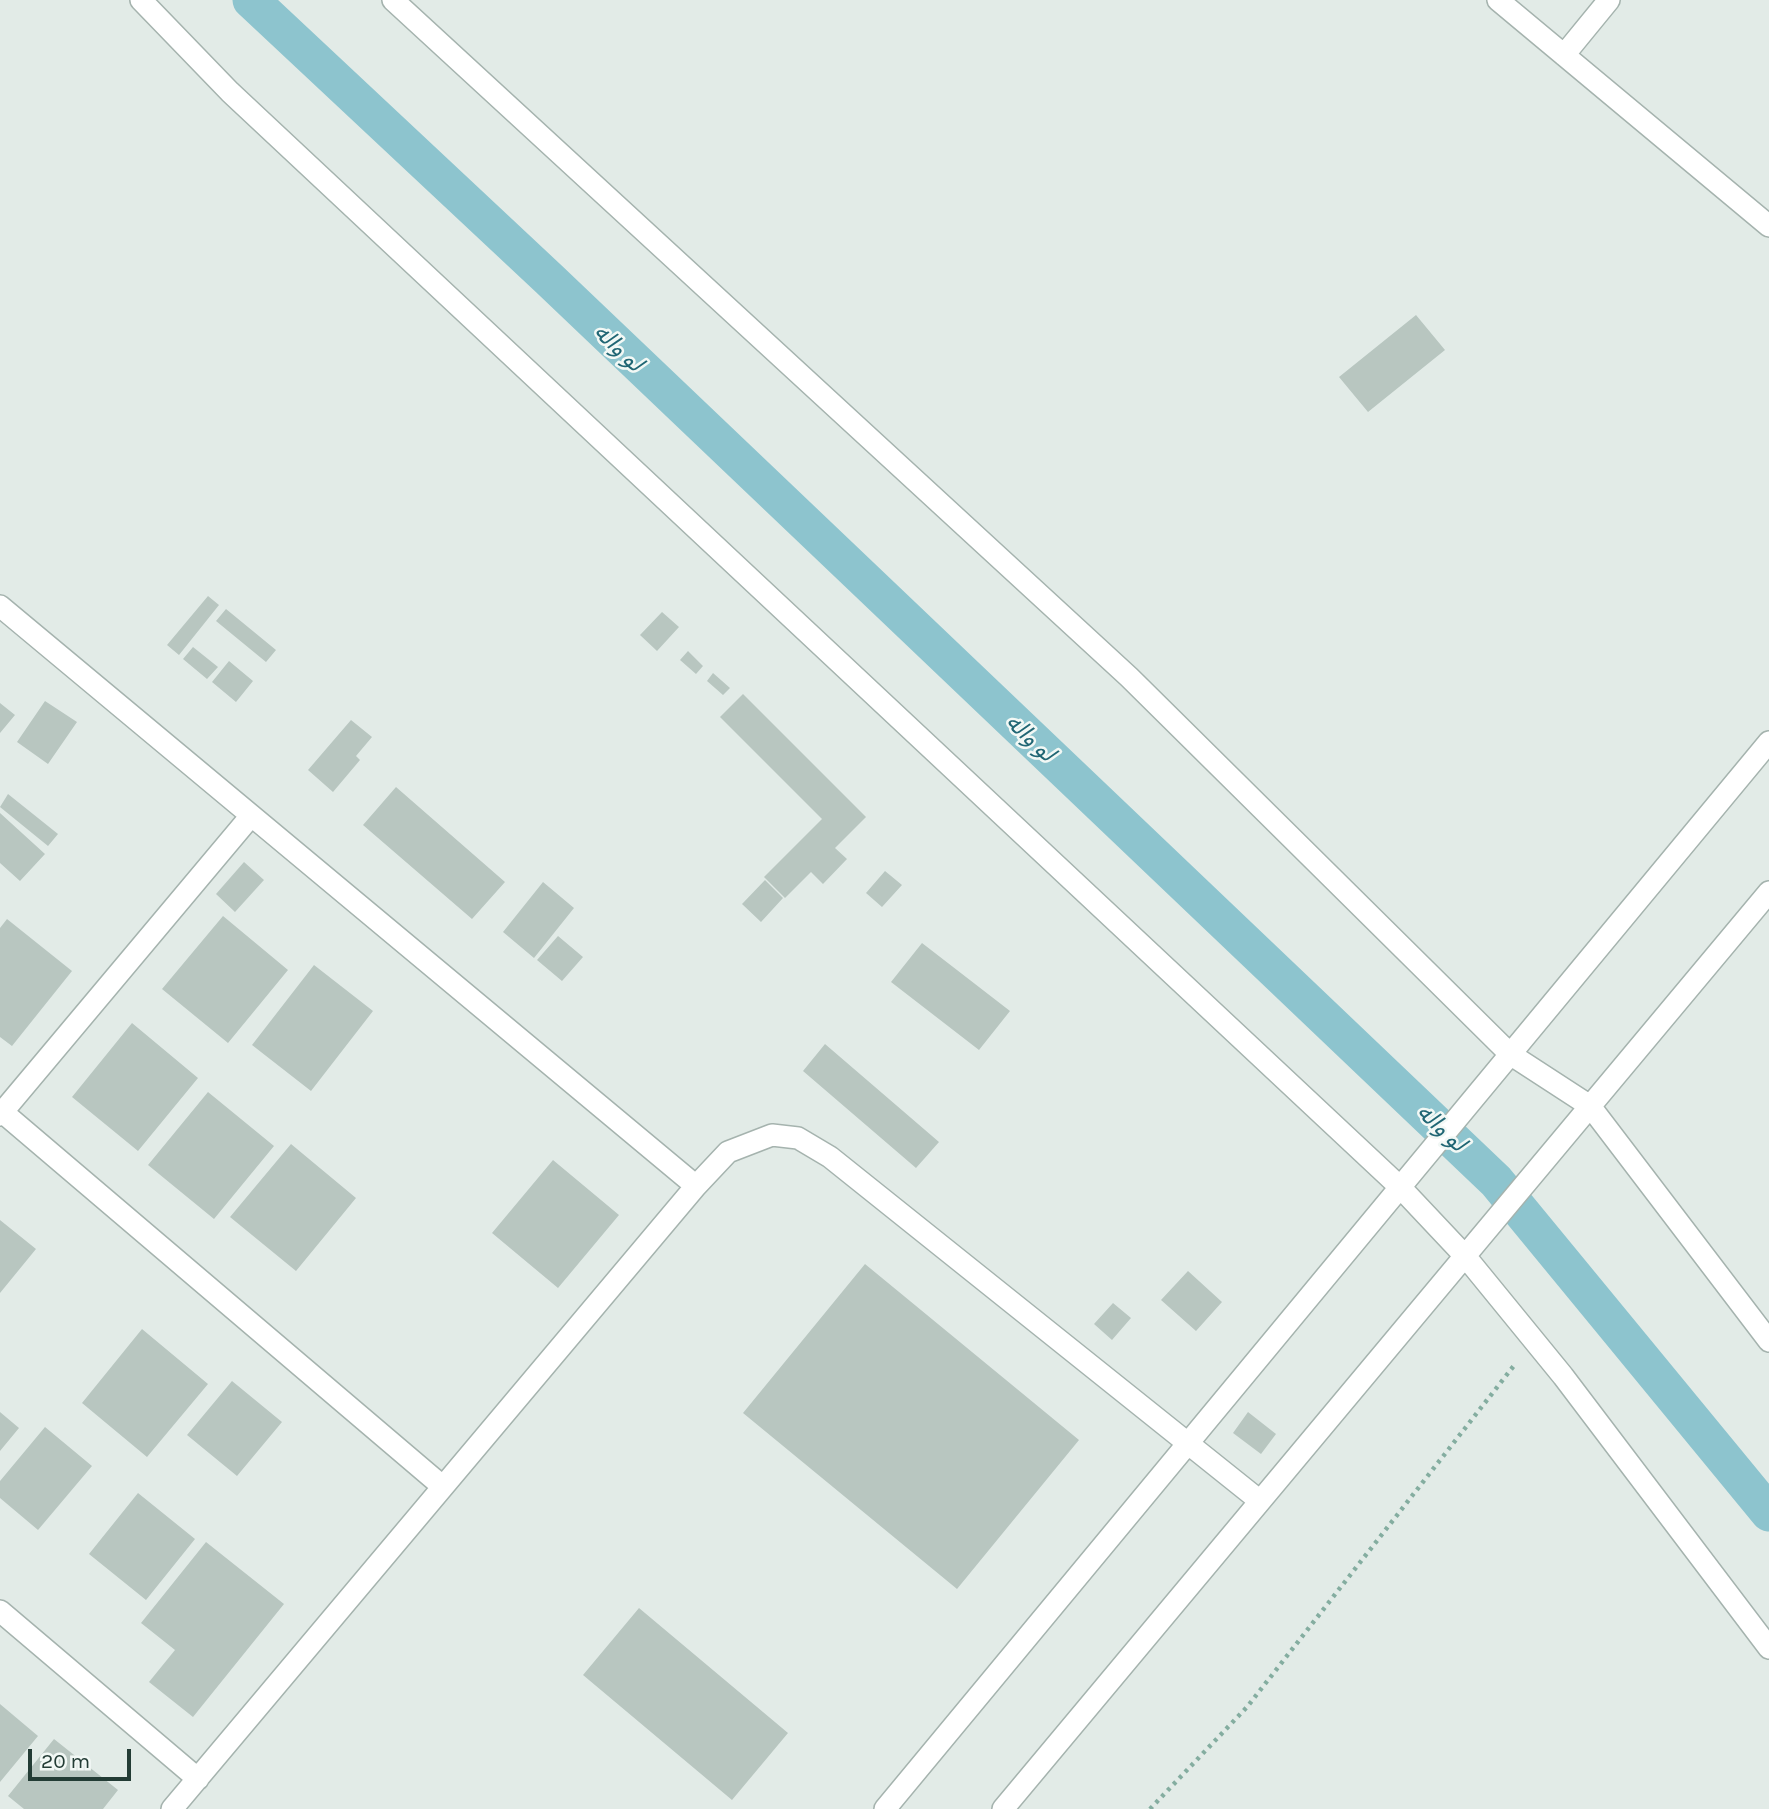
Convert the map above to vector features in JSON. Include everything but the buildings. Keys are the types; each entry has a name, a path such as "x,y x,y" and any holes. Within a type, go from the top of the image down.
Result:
{"street":[{"path":"141,0 230,92 1400,1187 1465,1256 1534,1340 1769,1648"},
{"path":"393,0 1129,677 1510,1054 1590,1106 1769,1341"},
{"path":"1498,0 1769,226"},
{"path":"1564,55 1609,0"},
{"path":"0,606 696,1186"},
{"path":"885,1809 1769,742"},
{"path":"250,817 1,1112 442,1486"},
{"path":"1003,1809 1769,892"},
{"path":"172,1809 696,1186 728,1152 772,1135 798,1138 830,1157 1260,1501"},
{"path":"0,1611 198,1779"}],"path":[{"path":"1150,1809 1247,1707 1534,1340"}],"waterway":[{"name":"لو واله","path":"251,0 549,279 1496,1181 1769,1513"}]}
